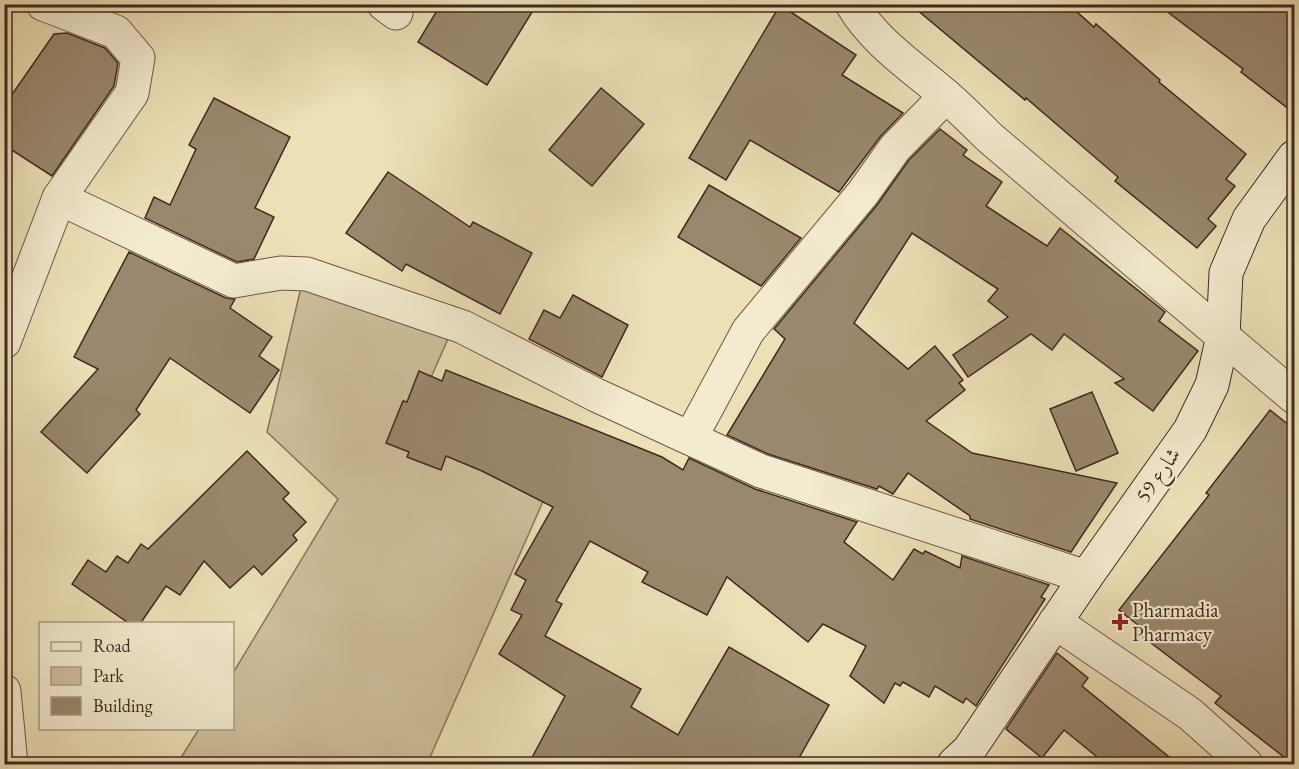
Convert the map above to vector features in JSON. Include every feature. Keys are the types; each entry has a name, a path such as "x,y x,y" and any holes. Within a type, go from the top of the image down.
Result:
{"street":[{"path":"4,342 59,198 132,93 138,58 96,13 43,4"},
{"path":"852,4 860,18 883,42 946,96 989,137 1294,397"},
{"path":"691,437 748,331 862,193 895,148 946,96"},
{"name":"شارع 59","path":"954,765 969,750 1086,577 1190,430 1212,385 1223,336 1226,273 1249,219 1294,157"},
{"path":"59,198 234,281 281,273 307,274 463,327 596,395 761,471 1086,577"},
{"path":"1055,622 1190,714 1246,765"},
{"path":"4,691 11,765"}],"green space":[{"path":"303,279 456,321 409,427 549,488 427,764 177,764 198,730 234,730 234,671 338,499 267,432"}],"building":[{"path":"441,4 537,4 487,85 418,42"},
{"path":"910,4 1068,4 1094,27 1096,24 1160,80 1159,82 1246,154 1226,179 1235,186 1208,219 1216,226 1197,248 1115,181 1118,177 1026,98 1025,100"},
{"path":"1157,4 1294,4 1294,113 1241,72 1243,69"},
{"path":"780,5 856,55 842,75 903,113 880,137 839,192 750,140 726,180 689,158"},
{"path":"67,33 105,48 118,63 114,86 52,176 4,145 4,106 54,34"},
{"path":"601,88 644,124 592,186 549,150"},
{"path":"214,98 290,137 255,208 274,217 254,259 237,262 145,218 154,197 170,205 196,149 189,145"},
{"path":"940,129 967,150 963,155 1002,182 986,206 1047,246 1060,228 1165,312 1159,321 1198,351 1153,411 1115,383 1124,379 1064,334 1052,350 1031,334 968,377 953,355 1008,317 988,301 998,289 912,233 854,323 908,369 935,346 963,380 959,383 965,390 926,421 972,453 1117,483 1071,552 970,519 970,516 908,473 893,494 879,486 877,489 768,454 727,435 785,339 774,329 877,205 909,160"},
{"path":"388,172 470,227 473,222 532,253 500,314 406,264 402,271 346,233"},
{"path":"709,185 801,238 761,286 678,237"},
{"path":"129,252 226,298 235,299 230,308 272,337 259,356 279,370 250,413 170,358 136,410 140,414 87,473 41,432 98,369 74,357"},
{"path":"573,295 628,325 602,377 529,339 544,310 560,318"},
{"path":"446,370 662,457 683,470 689,458 755,489 857,522 844,542 893,580 914,549 923,554 925,551 960,568 962,556 1049,585 1041,597 1045,599 976,706 966,698 963,703 935,686 929,697 903,682 900,686 895,683 884,703 850,676 866,646 823,624 808,642 727,577 707,615 642,582 648,572 590,541 556,601 562,604 545,636 641,689 631,707 678,735 729,647 829,705 795,765 528,765 565,696 499,654 522,615 511,610 526,580 515,574 553,507 482,471 446,456 441,470 407,457 409,452 386,443 403,401 407,402 419,371 442,381"},
{"path":"1092,392 1118,453 1076,471 1050,409"},
{"path":"1270,410 1294,429 1294,765 1215,703 1221,696 1134,630 1138,625 1119,610 1209,495 1206,493"},
{"path":"247,451 289,493 283,499 306,522 293,535 297,540 262,575 254,566 230,588 204,561 180,595 166,586 141,622 127,622 72,584 88,560 106,572 117,556 128,563 141,544 148,549"},
{"path":"1057,653 1088,678 1082,686 1179,765 1107,765 1064,730 1042,758 1006,729"}],"place":[{"name":"Pharmadia Pharmacy","path":"1120,622"}]}
